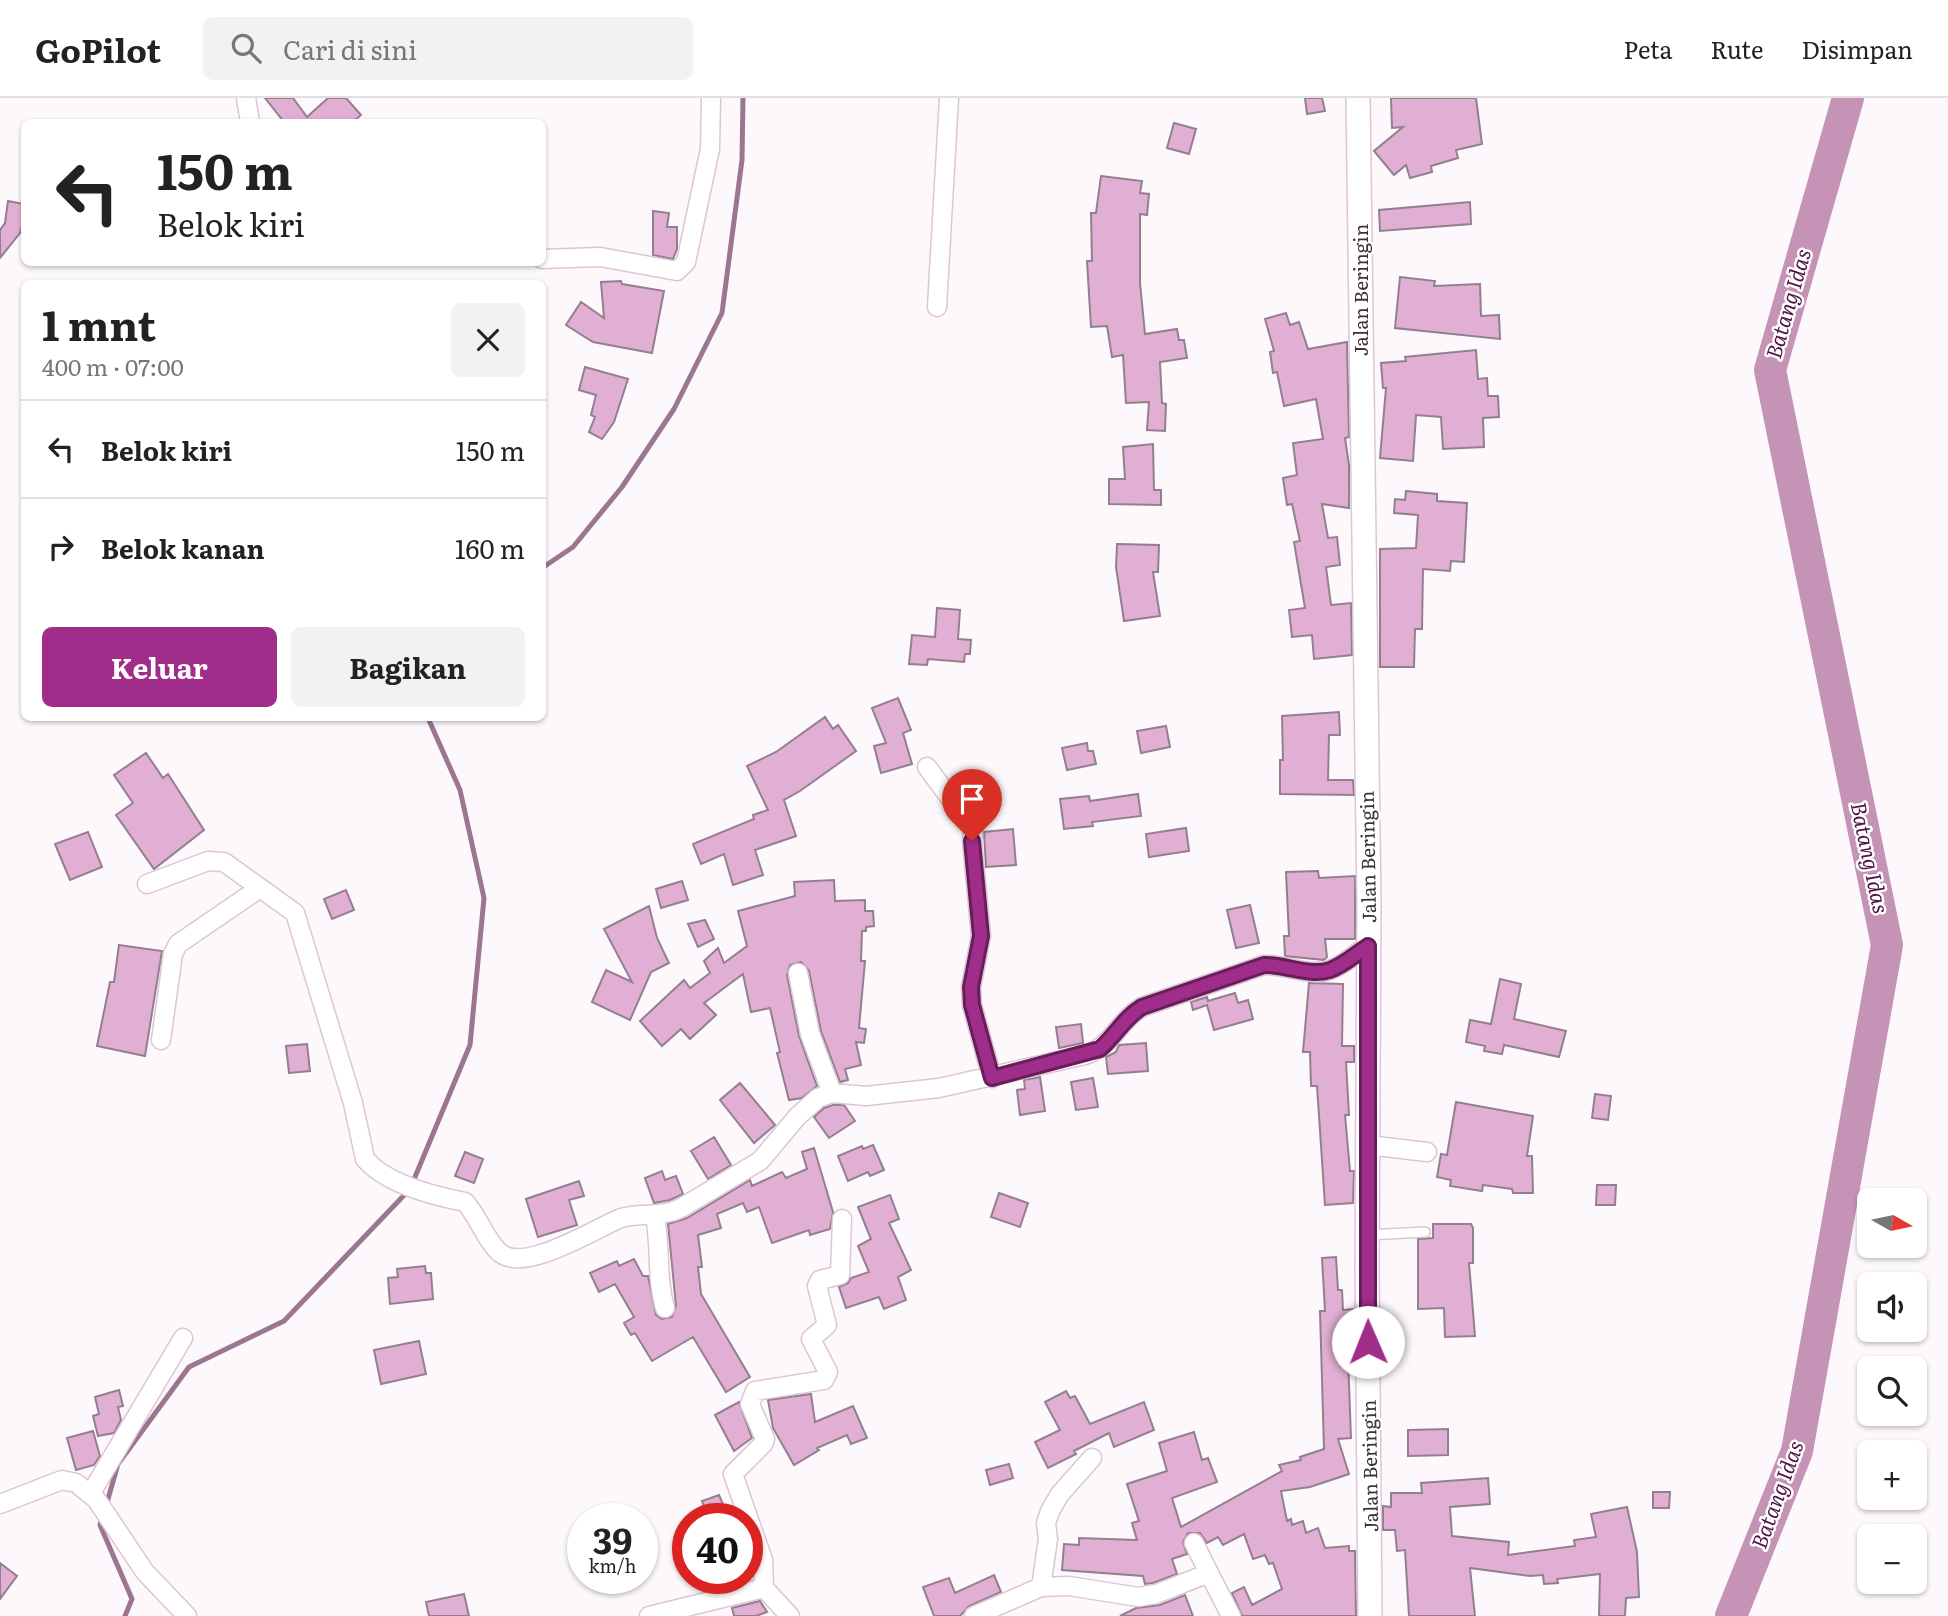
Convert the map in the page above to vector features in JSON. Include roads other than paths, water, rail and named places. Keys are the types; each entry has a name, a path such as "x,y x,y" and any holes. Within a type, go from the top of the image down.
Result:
{"street":[{"path":"246,98 250,119"},
{"path":"546,259 600,257 677,271 682,267 693,234 710,149 710,98"},
{"path":"937,307 949,98"},
{"name":"Jalan Beringin","path":"1359,98 1361,351 1366,523 1370,1616"},
{"path":"927,766 950,799 976,805 972,841 981,936 971,987 972,1005 992,1078"},
{"path":"147,884 208,861 224,862 288,907 298,921 353,1103 362,1153 369,1164 389,1177 433,1196 465,1202 498,1252 506,1258 519,1260 538,1256 621,1218 636,1214 655,1216 681,1208 760,1161 808,1106 832,1093 866,1096 939,1088 992,1078 1100,1049 1111,1040 1131,1014 1142,1007 1264,965 1278,964 1311,971 1333,969 1368,946"},
{"path":"160,1040 173,954 178,944 260,888"},
{"path":"798,973 810,1034 832,1093"},
{"path":"1368,1144 1427,1152"},
{"path":"655,1216 660,1242 659,1286 665,1308"},
{"path":"790,1616 764,1588 763,1560 733,1474 764,1444 764,1433 750,1404 755,1391 824,1380 827,1377 828,1372 811,1339 827,1325 818,1282 838,1277 842,1270 842,1219"},
{"path":"94,1496 183,1338"},
{"path":"1041,1587 1048,1539 1046,1522 1050,1511 1060,1494 1092,1458"},
{"path":"0,1504 62,1480 76,1483 94,1496 145,1572 187,1616"},
{"path":"1194,1543 1231,1616"},
{"path":"974,1616 1041,1587 1069,1586 1138,1597 1156,1594 1209,1573"},
{"path":"649,1616 764,1588"}],"lane":[{"path":"1367,1235 1425,1232"}],"waterway":[{"path":"546,565 573,547 622,487 674,409 722,313 742,160 743,98"},
{"name":"Batang Idas","path":"1731,1616 1797,1451 1887,945 1770,370 1848,98"},
{"path":"106,1506 118,1464 189,1367 284,1321 410,1189 470,1045 484,898 460,790 429,721"},
{"path":"103,1515 100,1525 132,1599 125,1616"}]}
